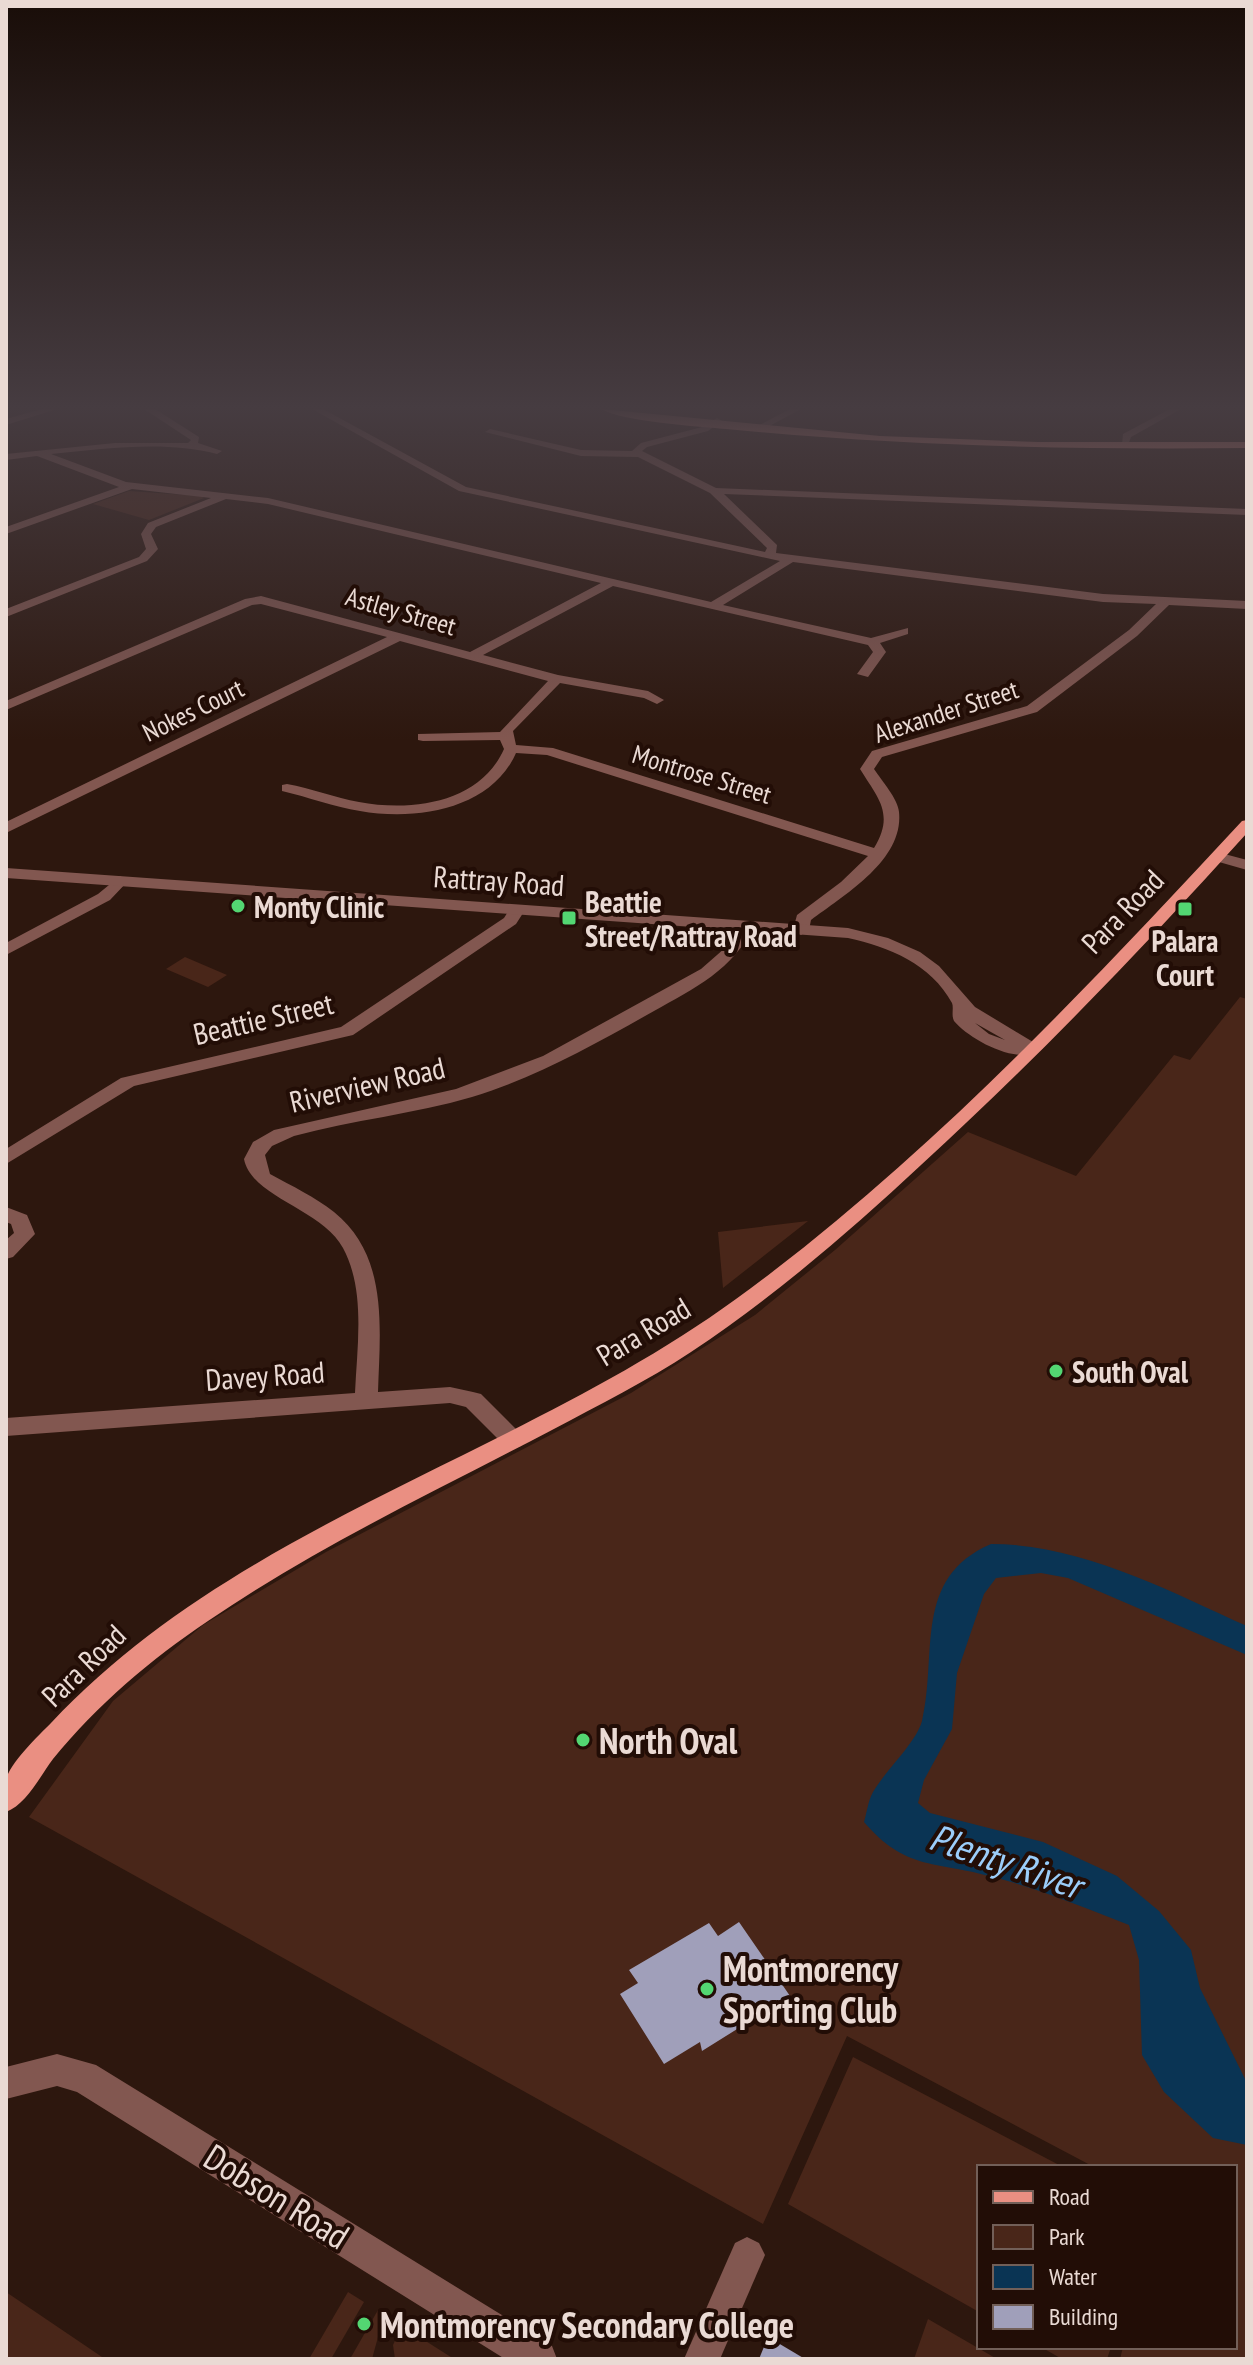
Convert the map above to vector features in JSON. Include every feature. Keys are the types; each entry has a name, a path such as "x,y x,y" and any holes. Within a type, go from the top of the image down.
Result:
{"main road":[{"name":"Para Road","path":"6,1799 39,1754 95,1693 182,1621 312,1544 657,1363 758,1296 867,1205 1034,1048 1247,824"}],"street":[{"path":"6,531 38,519"},
{"path":"6,613 138,562 152,549 146,534 152,525 166,519"},
{"path":"341,519 872,642 904,631"},
{"path":"602,519 789,560 1103,598 1247,605"},
{"path":"744,519 773,547 769,556"},
{"path":"714,605 789,560"},
{"path":"472,656 614,581"},
{"name":"Astley Street","path":"6,706 255,600 274,601 557,679 648,695 657,700"},
{"name":"Alexander Street","path":"801,930 803,918 878,854 892,816 889,802 867,769 877,754 1032,709 1133,633 1166,601"},
{"name":"Nokes Court","path":"6,828 400,636"},
{"path":"863,674 880,652 872,642"},
{"path":"287,788 360,807 409,809 450,801 477,789 504,769 508,743 546,687 557,679"},
{"name":"Montrose Street","path":"423,737 508,743 548,751 878,854"},
{"path":"1217,857 1247,865"},
{"name":"Rattray Road","path":"6,873 801,930 878,939 909,953 931,968 962,1005 960,1017 979,1037 1003,1047 1034,1048"},
{"path":"6,950 104,897 120,881"},
{"name":"Beattie Street","path":"6,1158 128,1082 347,1031 510,921 517,910"},
{"name":"Riverview Road","path":"366,1400 368,1299 361,1267 347,1237 336,1225 263,1178 255,1168 253,1159 259,1147 283,1134 328,1121 465,1093 502,1080 599,1035 690,983 721,960 742,937 745,926"},
{"path":"6,1214 20,1220 25,1234 6,1252"},
{"name":"Davey Road","path":"6,1427 366,1400 466,1397 480,1405 513,1440"},
{"name":"Dobson Road","path":"6,2083 57,2070 84,2077 539,2359"},
{"path":"702,2359 747,2255"}],"green space":[{"path":"185,957 227,975 208,987 166,969"},
{"path":"1240,997 1247,999 1247,2359 1120,2359 1122,2349 1237,2349 1237,2165 1090,2165 847,2036 763,2224 29,1817 113,1701 203,1625 326,1552 631,1393 755,1315 835,1250 968,1132 1076,1176 1174,1055 1190,1060"},
{"path":"808,1221 723,1288 718,1232"},
{"path":"853,2057 1059,2165 977,2165 977,2311 788,2204"},
{"path":"6,2292 105,2359 6,2359"},
{"path":"348,2292 364,2302 331,2359 309,2359"},
{"path":"378,2310 384,2315 372,2359 350,2359"},
{"path":"928,2319 997,2359 914,2359"},
{"path":"402,2326 454,2359 395,2359 393,2345"},
{"path":"1044,2349 1110,2349 1107,2359 1062,2359"}],"water":[{"name":"Plenty River","path":"991,1544 1025,1546 1090,1560 1155,1584 1247,1626 1247,1655 1068,1578 1041,1573 996,1578 984,1594 957,1673 952,1729 924,1780 918,1803 930,1813 1043,1842 1117,1876 1159,1911 1191,1950 1200,1988 1247,2083 1247,2145 1213,2138 1164,2092 1142,2055 1139,1960 1129,1925 1025,1886 907,1856 893,1849 864,1822 873,1792 914,1738 922,1721 933,1620 939,1597 949,1577 966,1559"}],"building":[{"name":"Montmorency Sporting Club","path":"739,1922 790,1996 702,2051 700,2042 664,2064 620,1994 638,1983 629,1970 709,1923 718,1936"},
{"path":"768,2337 805,2359 759,2359"}],"place":[{"name":"Monty Clinic","path":"238,906"},
{"name":"Palara Court","path":"1185,909"},
{"name":"Beattie Street/Rattray Road","path":"569,918"},
{"name":"South Oval","path":"1056,1371"},
{"name":"North Oval","path":"583,1740"},
{"name":"Montmorency Sporting Club","path":"707,1989"},
{"name":"Montmorency Secondary College","path":"364,2324"}]}
